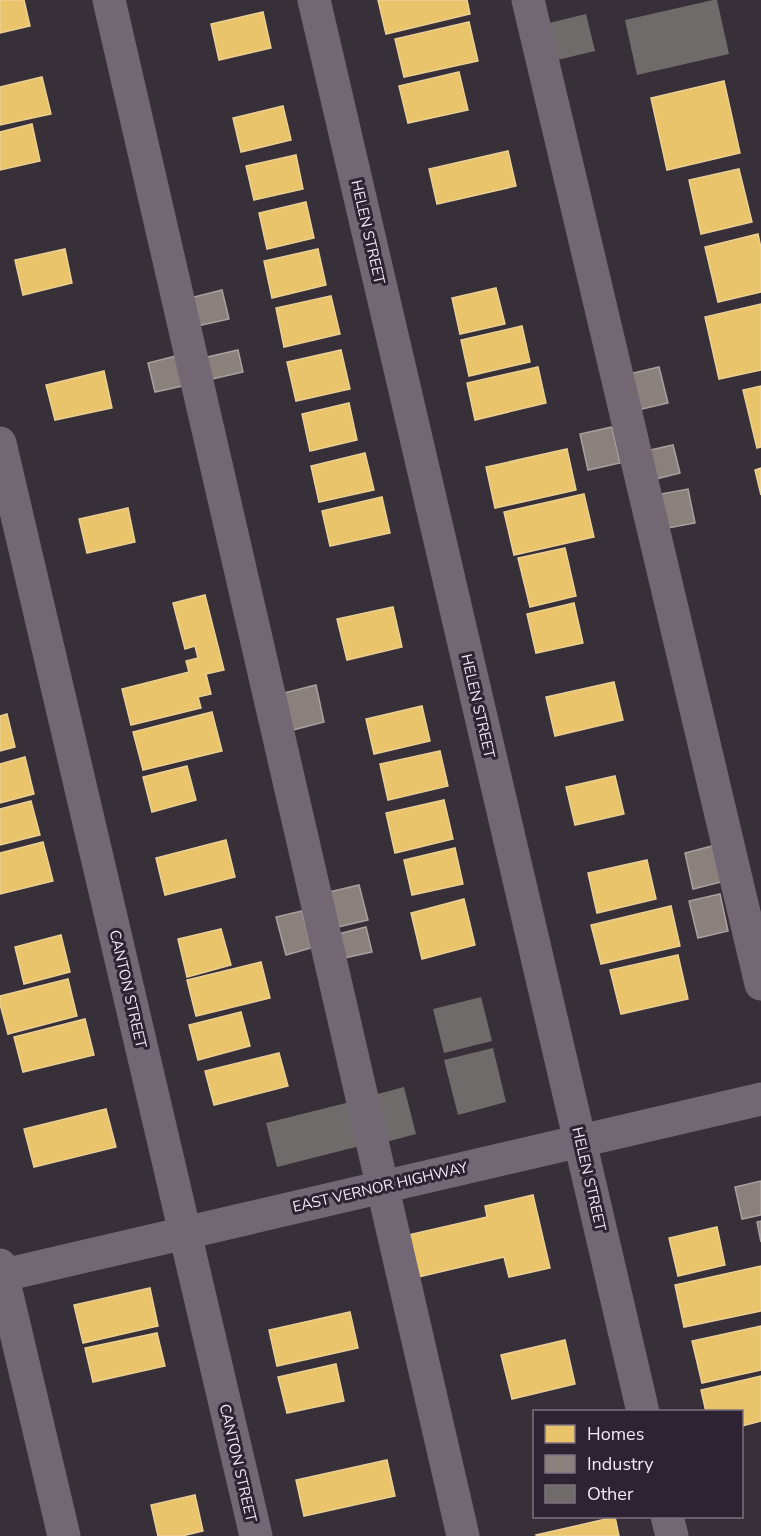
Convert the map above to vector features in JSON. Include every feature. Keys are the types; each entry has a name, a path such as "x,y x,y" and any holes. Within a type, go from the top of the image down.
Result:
{"street":[{"path":"109,0 463,1536"},
{"name":"HELEN STREET","path":"314,0 643,1410"},
{"path":"528,0 761,984"},
{"name":"CANTON STREET","path":"0,443 256,1536"},
{"name":"EAST VERNOR HIGHWAY","path":"1,1272 184,1233 761,1099"},
{"path":"1,1272 64,1536"},
{"path":"668,1518 672,1536"}],"building: Homes":[{"path":"0,0 24,0 30,26 0,33"},
{"path":"378,0 467,0 470,14 386,34"},
{"path":"263,12 271,48 219,60 211,24"},
{"path":"469,22 478,61 404,77 395,39"},
{"path":"459,72 468,110 408,123 399,86"},
{"path":"42,77 51,114 0,125 0,87"},
{"path":"724,81 740,153 667,170 651,98"},
{"path":"283,106 291,140 241,152 233,118"},
{"path":"32,124 40,161 0,170 0,132"},
{"path":"508,151 516,186 437,204 429,169"},
{"path":"296,155 303,189 254,200 246,166"},
{"path":"739,169 752,222 701,234 689,180"},
{"path":"306,202 314,238 267,249 259,213"},
{"path":"758,234 761,248 761,292 718,302 705,247"},
{"path":"65,249 72,283 23,295 15,260"},
{"path":"318,249 326,285 272,298 264,261"},
{"path":"496,288 505,324 460,334 452,298"},
{"path":"331,296 340,334 284,347 276,308"},
{"path":"761,304 761,370 719,379 705,317"},
{"path":"522,326 530,362 469,376 461,340"},
{"path":"341,350 350,389 296,401 287,362"},
{"path":"538,367 546,403 475,420 467,383"},
{"path":"104,371 112,408 55,420 46,385"},
{"path":"761,386 761,447 757,448 743,390"},
{"path":"349,403 357,440 310,451 302,414"},
{"path":"567,449 576,490 495,508 486,467"},
{"path":"365,453 374,490 319,502 311,466"},
{"path":"761,468 761,495 755,470"},
{"path":"584,494 594,537 514,555 504,512"},
{"path":"382,497 390,533 330,546 322,511"},
{"path":"128,508 135,542 87,553 79,519"},
{"path":"565,548 576,596 530,607 518,558"},
{"path":"205,595 224,670 206,674 211,694 198,697 201,708 131,725 122,689 189,672 186,661 198,658 195,646 185,649 173,603"},
{"path":"574,603 583,643 536,653 527,614"},
{"path":"393,607 402,647 347,660 337,619"},
{"path":"614,682 623,720 555,736 546,697"},
{"path":"422,706 430,741 374,754 366,719"},
{"path":"212,712 222,751 143,770 133,732"},
{"path":"7,714 15,747 0,751 0,716"},
{"path":"440,751 448,786 388,800 380,764"},
{"path":"25,757 34,794 0,803 0,764"},
{"path":"187,766 196,800 152,812 143,777"},
{"path":"615,776 624,814 575,825 566,787"},
{"path":"444,800 453,839 395,853 386,813"},
{"path":"31,801 40,835 0,845 0,809"},
{"path":"226,840 235,877 165,895 156,858"},
{"path":"43,842 53,881 0,894 0,853"},
{"path":"455,848 463,884 412,895 404,860"},
{"path":"647,860 656,899 597,913 588,873"},
{"path":"464,899 475,945 422,959 411,913"},
{"path":"671,906 680,946 601,964 591,925"},
{"path":"221,929 231,965 187,977 178,939"},
{"path":"61,935 70,972 24,984 15,947"},
{"path":"678,955 688,999 621,1014 610,970"},
{"path":"261,962 270,998 196,1016 187,980"},
{"path":"68,979 77,1016 8,1034 0,996"},
{"path":"241,1012 250,1046 198,1060 189,1025"},
{"path":"85,1019 94,1055 23,1072 14,1037"},
{"path":"279,1053 288,1086 214,1105 205,1071"},
{"path":"106,1109 116,1147 34,1167 24,1129"},
{"path":"533,1195 550,1268 509,1277 504,1257 418,1277 408,1235 487,1217 485,1206"},
{"path":"717,1227 725,1265 678,1276 669,1238"},
{"path":"761,1266 761,1311 684,1327 675,1285"},
{"path":"150,1288 158,1326 83,1343 74,1305"},
{"path":"350,1312 358,1348 277,1366 269,1330"},
{"path":"761,1326 761,1370 702,1383 692,1341"},
{"path":"157,1333 165,1366 93,1382 85,1348"},
{"path":"565,1340 575,1384 512,1399 501,1355"},
{"path":"336,1364 344,1401 287,1413 278,1377"},
{"path":"761,1376 761,1421 743,1426 743,1410 706,1410 701,1390"},
{"path":"387,1460 395,1496 304,1516 296,1480"},
{"path":"195,1495 203,1531 182,1536 158,1536 151,1505"},
{"path":"615,1518 619,1536 537,1536"}],"building: Industry":[{"path":"222,290 229,319 197,326 190,298"},
{"path":"238,350 243,372 212,379 207,357"},
{"path":"176,356 183,386 155,392 148,363"},
{"path":"659,367 668,403 633,411 625,375"},
{"path":"612,427 620,463 588,470 580,434"},
{"path":"673,445 680,473 648,481 641,452"},
{"path":"688,489 695,523 663,529 655,495"},
{"path":"316,685 324,722 293,730 284,693"},
{"path":"712,846 721,882 693,889 685,853"},
{"path":"359,885 368,920 338,927 329,892"},
{"path":"720,894 728,931 698,938 689,901"},
{"path":"302,911 311,948 286,955 276,917"},
{"path":"366,927 372,952 344,958 338,934"},
{"path":"761,1181 761,1215 742,1219 735,1187"},
{"path":"761,1221 761,1242 757,1222"}],"building: Other":[{"path":"717,0 729,54 637,75 625,20"},
{"path":"586,14 595,51 553,61 545,24"},
{"path":"481,997 492,1041 444,1053 433,1009"},
{"path":"493,1048 506,1102 458,1115 444,1060"},
{"path":"404,1087 416,1134 386,1142 374,1095"},
{"path":"350,1102 360,1146 277,1167 266,1123"}]}
